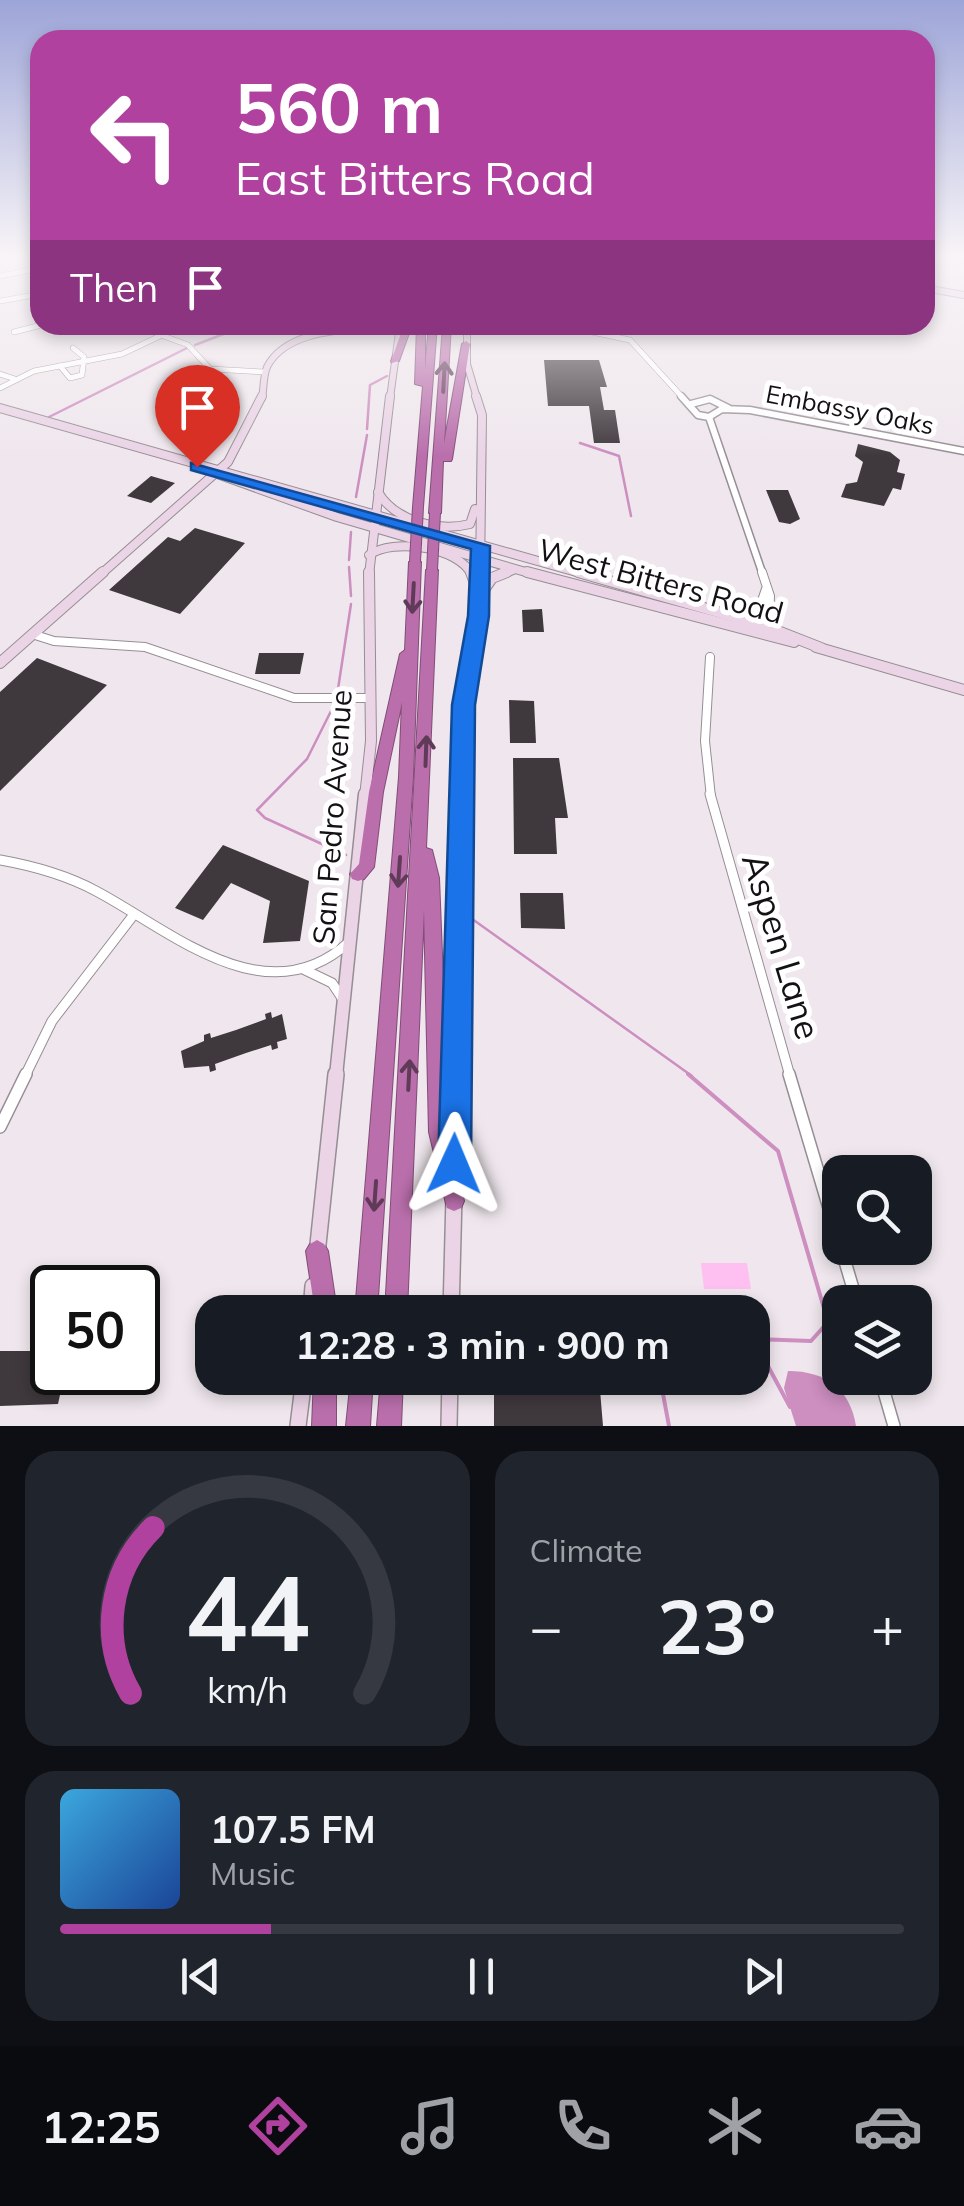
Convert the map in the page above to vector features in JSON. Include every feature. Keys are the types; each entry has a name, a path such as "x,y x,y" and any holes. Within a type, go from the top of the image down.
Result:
{"highway":[{"path":"395,361 402,335"},
{"path":"421,335 420,387 427,394"},
{"path":"367,1295 406,777 418,507 432,335"},
{"path":"397,1295 445,335"},
{"path":"436,498 466,344"},
{"path":"358,874 366,867 376,792 412,634"},
{"path":"422,840 431,878 438,1132 454,1202"},
{"path":"317,1251 323,1295"},
{"path":"324,1426 325,1395"},
{"path":"358,1426 361,1395"},
{"path":"389,1426 391,1395"}],"main road":[{"path":"0,663 216,473 240,448 262,396 265,372 289,347 318,335"},
{"path":"392,335 398,339"},
{"name":"San Pedro Avenue","path":"313,1295 358,874 371,698 369,554 400,335"},
{"path":"452,1295 464,705 480,600 481,560 482,412 466,335"},
{"path":"0,408 216,473"},
{"name":"West Bitters Road","path":"216,473 344,505 964,690"},
{"name":"West Bitters Road","path":"216,473 372,528 481,560 758,628"},
{"path":"344,505 363,502 377,490 390,510 456,528 473,522 481,502"},
{"path":"369,554 380,545 396,544 460,563 470,570 480,600"},
{"path":"480,600 484,586 496,575 526,570"},
{"path":"298,1426 302,1395"},
{"path":"449,1426 450,1395"}],"street":[{"path":"14,332 30,328"},
{"path":"0,388 15,378 122,354 161,335 188,345 210,369 265,372"},
{"path":"606,335 630,340 691,404 693,412 709,417 766,589 770,608 758,628"},
{"path":"73,348 85,363"},
{"path":"60,366 62,373 74,378 82,374 85,363"},
{"path":"0,374 15,378"},
{"name":"Embassy Oaks","path":"691,404 710,400 728,408 964,451"},
{"name":"Embassy Oaks","path":"709,417 715,410 728,408"},
{"path":"32,634 54,642 146,647 294,698 371,698"},
{"name":"Aspen Lane","path":"710,657 705,741 712,811 822,1185"},
{"path":"0,860 65,876 198,952 251,966 303,970 332,983 344,1004"},
{"path":"0,1127 52,1021 132,917"},
{"path":"303,970 336,956 351,938"},
{"path":"885,1395 894,1426"}],"shaded area":[{"path":"701,1263 747,1263 751,1289 704,1289"},
{"path":"788,1371 822,1378 822,1395 844,1395 856,1426 796,1426 784,1388"}],"building":[{"path":"544,360 599,360 607,387 600,387 604,410 615,410 620,443 594,443 589,406 548,406"},
{"path":"858,444 890,452 900,460 897,472 905,474 901,490 893,488 884,506 841,497 846,484 857,482 863,462 855,456"},
{"path":"151,476 175,483 151,503 127,496"},
{"path":"766,490 788,490 800,519 790,524 779,522"},
{"path":"195,528 245,543 180,614 109,590 168,537 180,541"},
{"path":"542,609 544,632 523,632 522,610"},
{"path":"259,653 304,653 300,674 255,674"},
{"path":"37,658 107,685 0,791 0,692"},
{"path":"509,700 534,701 536,743 510,743"},
{"path":"513,758 559,758 568,818 555,818 557,854 514,854"},
{"path":"223,845 309,881 300,941 263,943 270,901 231,883 203,920 175,908"},
{"path":"520,893 563,893 565,929 521,928"},
{"path":"271,1012 272,1018 282,1014 287,1039 277,1042 278,1048 272,1050 271,1045 246,1053 215,1064 216,1070 210,1072 209,1066 184,1068 181,1051 204,1041 204,1035 210,1033 211,1038 236,1030 266,1019 265,1014"},
{"path":"0,1351 30,1351 30,1395 60,1395 58,1404 0,1406"},
{"path":"494,1395 600,1395 603,1426 494,1426"}],"waterway":[{"path":"195,345 221,335"},
{"path":"49,417 187,348"},
{"path":"367,429 370,385 387,376"},
{"path":"356,497 367,435"},
{"path":"580,443 619,456 631,516"},
{"path":"349,560 351,532"},
{"path":"349,567 351,596"},
{"path":"338,689 351,604"},
{"path":"334,705 307,759 257,810 265,818 346,855"},
{"path":"468,916 692,1076"},
{"path":"688,1074 778,1151 828,1322 811,1341 770,1340"},
{"path":"770,1370 790,1407"},
{"path":"663,1395 669,1426"}],"route":[{"path":"197,467 219,470 481,546 478,616 464,705 454,1164"}]}
